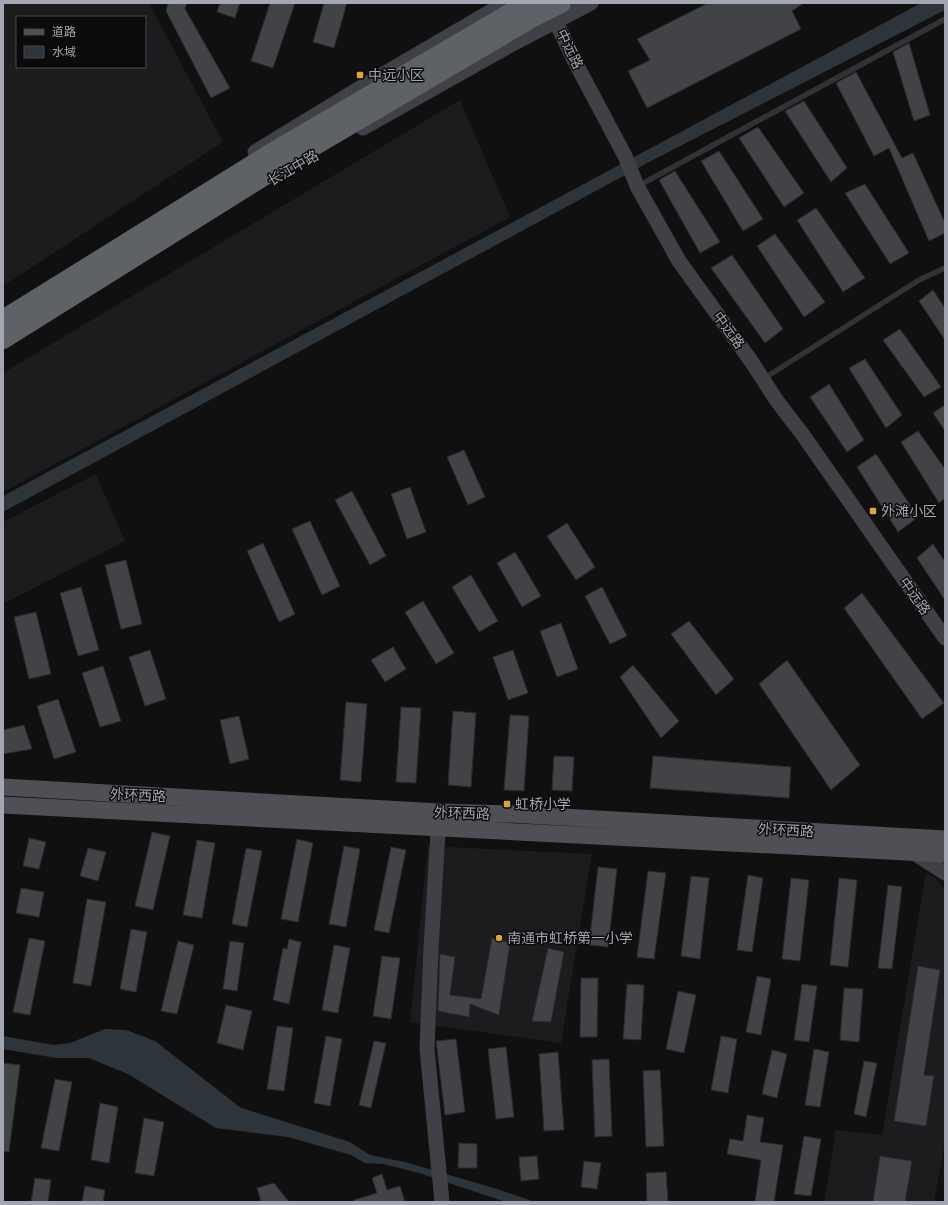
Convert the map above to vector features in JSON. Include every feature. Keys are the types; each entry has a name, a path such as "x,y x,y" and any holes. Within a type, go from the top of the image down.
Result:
{"highway":[{"name":"长江中路","path":"3,320 268,156 528,3"},
{"name":"长江中路","path":"3,339 278,166 532,17 558,12"}],"main road":[{"path":"3,311 365,84 505,3"},
{"name":"中远路","path":"547,3 558,12 574,60 625,156 636,182 680,261 945,638"},
{"name":"长江中路","path":"3,348 280,175 516,42 558,12 592,3"},
{"name":"外环西路","path":"3,787 439,820 560,835 945,854"},
{"name":"外环西路","path":"3,805 439,820 518,814 943,837"},
{"path":"439,820 431,948 427,1049 442,1202"},
{"path":"914,853 945,874"}],"lane":[{"path":"636,182 945,19"},
{"path":"762,379 919,280 945,268"}],"shaded area":[{"path":"3,3 149,3 223,142 3,286"},
{"path":"460,100 510,217 3,492 3,373"},
{"path":"96,474 125,541 3,604 3,522"},
{"name":"南通市虹桥第一小学","path":"428,846 592,854 561,1043 410,1022"},
{"path":"926,873 935,877 945,890 945,1141 934,1202 824,1202 836,1130 882,1135"}],"water":[{"path":"921,3 945,3 945,10 651,161 3,512 3,496"},
{"path":"105,1029 126,1030 155,1041 241,1108 350,1142 370,1155 405,1162 497,1189 535,1202 506,1202 419,1173 383,1164 365,1163 351,1155 288,1137 216,1128 128,1074 89,1058 56,1058 3,1049 3,1036 53,1045 70,1043"}],"building":[{"path":"168,3 187,3 185,9 230,88 211,98 166,11"},
{"path":"220,3 240,3 235,18 217,12"},
{"path":"270,3 295,3 273,68 251,61"},
{"path":"324,3 347,3 334,48 313,42"},
{"path":"708,3 804,3 792,11 801,29 647,108 628,71 650,60 637,39"},
{"path":"909,43 930,115 914,121 893,52"},
{"path":"856,72 902,158 913,153 945,223 945,233 929,241 889,148 874,156 836,83"},
{"path":"804,101 847,168 831,182 785,111"},
{"path":"758,127 804,193 784,207 739,138"},
{"path":"719,151 763,219 743,231 701,161"},
{"path":"675,171 720,242 700,253 659,180"},
{"path":"865,184 909,253 890,264 845,193"},
{"path":"816,208 865,278 843,292 797,220"},
{"path":"775,234 825,302 804,317 757,246"},
{"path":"732,255 783,329 765,343 711,268"},
{"path":"933,290 945,308 945,340 919,301"},
{"path":"900,329 941,387 924,397 883,340"},
{"path":"865,359 902,415 886,428 849,368"},
{"path":"829,384 864,440 847,452 810,397"},
{"path":"945,405 945,431 933,413"},
{"path":"918,431 945,469 945,498 939,503 901,442"},
{"path":"464,450 485,497 468,505 447,457"},
{"path":"876,454 918,517 898,532 857,467"},
{"path":"410,487 426,532 407,539 391,494"},
{"path":"352,491 386,556 370,565 335,500"},
{"path":"310,521 340,586 322,595 292,529"},
{"path":"567,523 595,567 576,580 547,536"},
{"path":"263,543 295,614 279,622 247,551"},
{"path":"933,544 945,562 945,600 917,558"},
{"path":"515,552 541,596 522,607 497,563"},
{"path":"126,560 142,624 121,629 105,565"},
{"path":"471,575 498,621 479,632 452,587"},
{"path":"81,587 99,650 78,656 60,593"},
{"path":"602,587 627,636 610,644 585,596"},
{"path":"862,593 944,703 922,719 844,608"},
{"path":"423,601 454,653 436,664 405,612"},
{"path":"36,612 51,674 29,679 14,617"},
{"path":"689,621 734,679 716,695 671,634"},
{"path":"561,623 578,669 557,677 540,631"},
{"path":"393,647 406,669 385,682 371,660"},
{"path":"150,650 166,699 145,706 129,657"},
{"path":"513,650 528,693 508,700 493,657"},
{"path":"787,660 860,765 831,790 759,684"},
{"path":"633,665 679,721 661,738 620,677"},
{"path":"103,666 121,721 100,727 82,673"},
{"path":"58,699 76,752 54,759 37,706"},
{"path":"346,702 367,704 361,782 340,780"},
{"path":"401,707 421,708 416,783 396,782"},
{"path":"453,711 476,713 471,787 448,785"},
{"path":"510,715 529,716 524,791 504,790"},
{"path":"239,716 249,759 230,764 220,720"},
{"path":"24,725 32,749 3,754 3,730"},
{"path":"554,756 574,757 572,791 552,790"},
{"path":"653,756 791,767 789,798 650,788"},
{"path":"152,832 170,836 153,910 135,906"},
{"path":"29,838 46,842 39,869 23,866"},
{"path":"297,839 313,843 298,922 281,919"},
{"path":"197,840 215,843 202,918 183,915"},
{"path":"344,846 360,849 346,927 329,924"},
{"path":"391,847 406,850 389,933 374,930"},
{"path":"88,848 106,852 98,881 80,876"},
{"path":"246,848 262,851 247,927 232,924"},
{"path":"598,867 617,869 608,947 589,945"},
{"path":"648,871 666,873 654,959 637,957"},
{"path":"748,875 763,878 752,952 737,950"},
{"path":"691,876 709,878 700,959 681,956"},
{"path":"791,878 809,880 800,961 782,959"},
{"path":"839,878 857,880 848,967 830,965"},
{"path":"888,885 902,887 892,969 878,968"},
{"path":"21,888 44,892 39,917 16,913"},
{"path":"87,899 106,902 91,986 73,983"},
{"path":"131,929 147,932 136,992 120,989"},
{"path":"29,938 45,941 30,1015 13,1012"},
{"path":"492,938 510,943 499,1015 470,1004 469,1017 438,1011 440,954 455,957 450,995 481,999"},
{"path":"289,939 301,942 289,1004 273,1000 283,948 287,949"},
{"path":"178,941 194,945 177,1014 161,1011"},
{"path":"230,941 244,943 237,991 223,989"},
{"path":"334,945 350,948 338,1013 322,1010"},
{"path":"548,948 564,952 551,1022 532,1021"},
{"path":"382,956 400,958 391,1019 373,1016"},
{"path":"918,966 940,970 924,1075 934,1076 926,1126 894,1121"},
{"path":"757,976 771,979 761,1035 746,1032"},
{"path":"581,978 598,978 597,1037 580,1037"},
{"path":"627,984 644,985 641,1040 623,1039"},
{"path":"802,984 817,986 809,1042 794,1040"},
{"path":"844,988 863,989 859,1042 840,1040"},
{"path":"678,991 696,995 684,1053 666,1049"},
{"path":"226,1005 252,1011 243,1050 217,1043"},
{"path":"277,1026 293,1028 284,1091 267,1089"},
{"path":"326,1036 342,1039 330,1106 314,1103"},
{"path":"721,1036 737,1039 728,1093 711,1090"},
{"path":"456,1039 465,1112 445,1115 436,1041"},
{"path":"374,1041 386,1043 371,1108 359,1105"},
{"path":"506,1047 514,1117 496,1119 488,1049"},
{"path":"814,1049 829,1052 820,1107 805,1105"},
{"path":"772,1050 787,1054 777,1098 762,1094"},
{"path":"558,1052 564,1130 544,1131 539,1054"},
{"path":"609,1059 612,1136 595,1137 592,1060"},
{"path":"864,1061 877,1063 866,1117 854,1114"},
{"path":"3,1063 20,1065 9,1152 3,1151"},
{"path":"660,1070 664,1146 646,1147 643,1071"},
{"path":"55,1079 72,1082 59,1151 41,1148"},
{"path":"100,1103 118,1107 109,1163 91,1160"},
{"path":"747,1115 764,1118 760,1142 783,1145 774,1202 755,1202 761,1160 727,1154 730,1139 743,1141"},
{"path":"144,1118 164,1122 154,1176 135,1173"},
{"path":"804,1136 821,1139 811,1196 794,1194"},
{"path":"459,1143 477,1144 477,1168 458,1168"},
{"path":"537,1156 539,1179 521,1181 519,1157"},
{"path":"880,1156 912,1161 905,1202 873,1202"},
{"path":"584,1161 601,1163 597,1189 581,1187"},
{"path":"666,1172 668,1202 647,1202 646,1173"},
{"path":"382,1174 387,1190 400,1186 405,1202 355,1202 354,1200 377,1193 372,1178"},
{"path":"35,1178 51,1180 48,1202 31,1202"},
{"path":"274,1183 289,1202 261,1202 257,1188"},
{"path":"85,1186 105,1190 103,1202 82,1202"}],"place":[{"name":"中远小区","path":"360,75"},
{"name":"外滩小区","path":"873,511"},
{"name":"虹桥小学","path":"507,804"},
{"name":"南通市虹桥第一小学","path":"499,938"}]}
